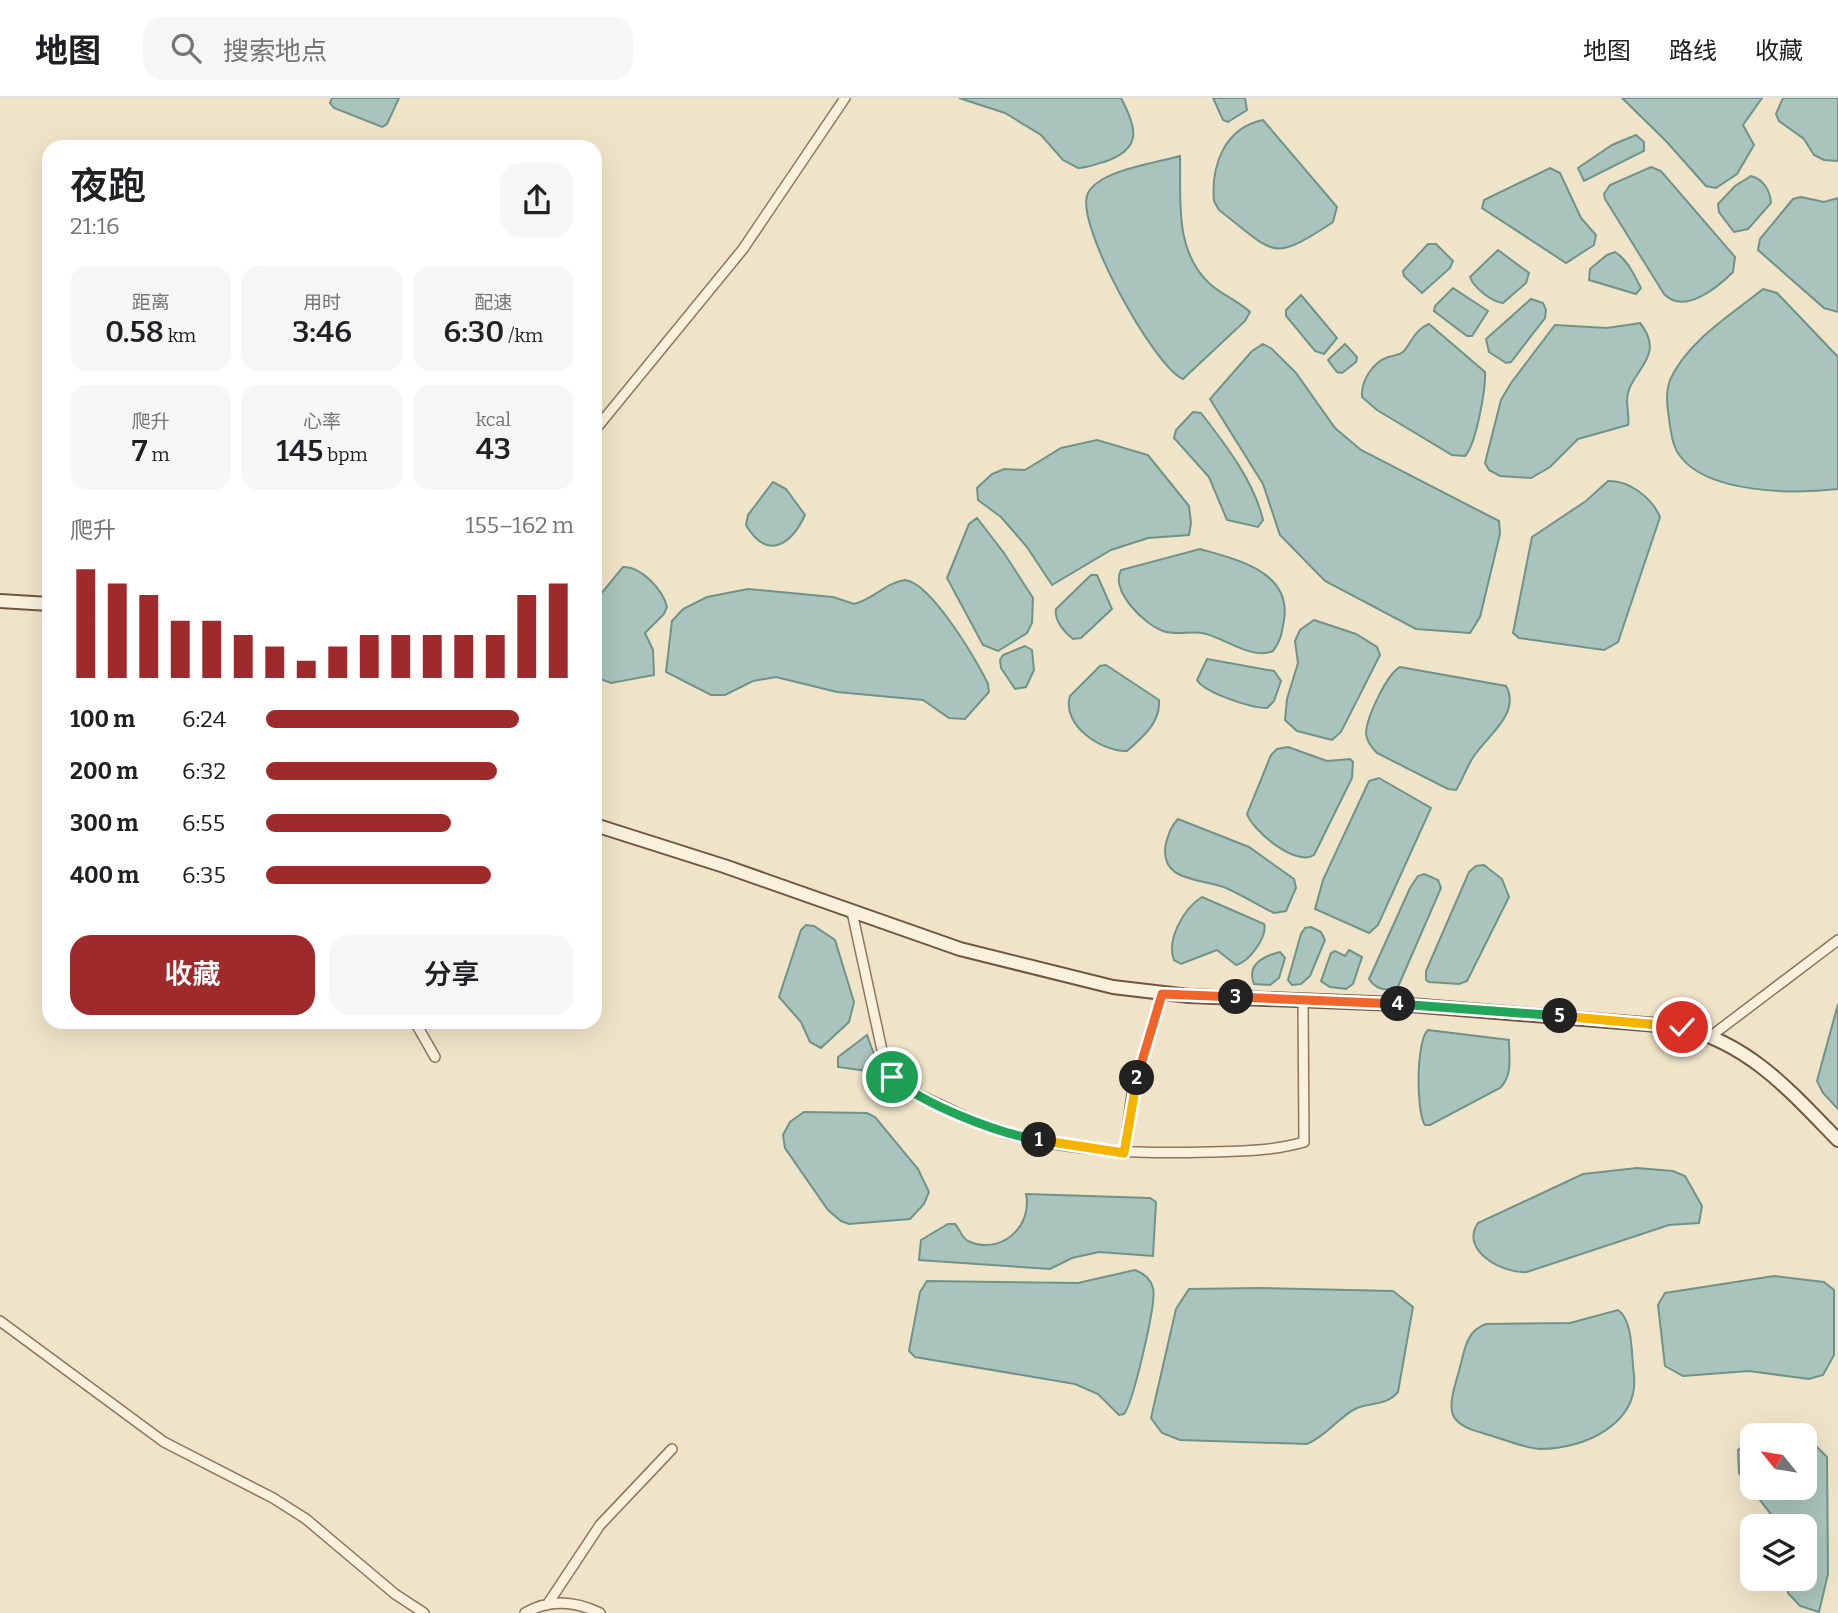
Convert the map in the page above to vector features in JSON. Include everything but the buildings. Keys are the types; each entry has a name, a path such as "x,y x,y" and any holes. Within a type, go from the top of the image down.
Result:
{"street":[{"path":"602,420 743,249 845,98"},
{"path":"0,601 42,604"},
{"path":"602,827 1003,961 1113,987 1162,994 1303,1000 1649,1022 1711,1036 1763,1066 1838,1140"},
{"path":"852,912 885,1064 900,1084 1006,1134 1124,1153 1277,1150 1304,1142 1303,1000"},
{"path":"1711,1036 1838,940"},
{"path":"1124,1153 1132,1094 1162,994"},
{"path":"419,1029 435,1057"},
{"path":"0,1321 164,1442 265,1494 306,1519 395,1594 424,1613"},
{"path":"547,1605 600,1525 672,1449"},
{"path":"525,1613 547,1605 579,1605 600,1613"}],"water":[{"path":"332,98 399,98 387,124 382,127 334,108 330,103"},
{"path":"959,98 1121,98 1131,119 1133,136 1131,144 1117,157 1078,168 1063,160 1041,135 1005,113"},
{"path":"1213,98 1245,98 1247,110 1228,122 1223,120"},
{"path":"1622,98 1762,98 1743,125 1754,145 1737,174 1716,188 1706,186 1666,141"},
{"path":"1783,98 1838,98 1838,161 1824,160 1814,155 1804,139 1779,121 1776,114"},
{"path":"1263,120 1337,207 1333,222 1284,248 1263,244 1219,210 1214,201 1215,175 1223,150 1238,131"},
{"path":"1636,135 1644,142 1644,151 1584,181 1578,168 1612,145"},
{"path":"1180,156 1180,208 1190,256 1198,271 1210,284 1250,312 1245,321 1183,379 1170,369 1154,349 1119,292 1092,232 1087,209 1088,193 1104,178"},
{"path":"1651,167 1661,171 1735,257 1733,272 1700,297 1681,302 1664,294 1605,199 1604,194 1610,185"},
{"path":"1550,168 1560,173 1581,218 1596,235 1594,245 1566,263 1482,208 1484,200"},
{"path":"1751,176 1765,186 1771,203 1748,229 1734,232 1719,212 1718,204 1735,186"},
{"path":"1801,197 1824,202 1838,198 1838,312 1824,308 1758,250 1760,239 1793,199"},
{"path":"1428,244 1436,244 1453,261 1450,268 1422,293 1404,276 1403,271"},
{"path":"1498,250 1529,273 1526,283 1503,303 1484,294 1470,277"},
{"path":"1615,252 1627,263 1641,288 1636,294 1589,280 1590,269"},
{"path":"1453,288 1488,311 1472,336 1467,336 1434,311 1435,306"},
{"path":"1763,289 1777,293 1838,357 1838,489 1776,491 1731,484 1710,478 1693,469 1680,456 1674,445 1667,402 1671,378 1688,352 1700,340"},
{"path":"1301,295 1337,338 1324,354 1315,351 1286,316 1286,310"},
{"path":"1531,299 1543,303 1545,318 1511,362 1506,363 1489,352 1486,339"},
{"path":"1640,323 1650,344 1649,353 1628,393 1628,425 1578,439 1550,467 1531,478 1500,476 1489,470 1485,463 1501,400 1555,325 1607,328"},
{"path":"1429,324 1485,372 1476,429 1465,456 1452,455 1377,410 1362,397 1363,385 1372,368 1382,360 1403,352 1417,333"},
{"path":"1263,344 1272,349 1296,373 1335,428 1361,450 1499,521 1500,534 1480,617 1470,633 1416,629 1325,581 1280,535 1263,484 1210,399 1252,351"},
{"path":"1345,344 1357,357 1356,362 1342,373 1337,372 1328,360"},
{"path":"1193,412 1201,413 1246,477 1263,520 1258,527 1227,520 1209,477 1174,438 1176,430"},
{"path":"1097,440 1148,455 1189,506 1189,535 1148,538 1111,550 1052,585 1027,547 1001,517 978,500 977,488 992,474 1004,469 1025,470 1061,448"},
{"path":"1608,481 1632,487 1646,497 1660,517 1618,642 1604,650 1519,638 1513,633 1532,537 1586,501"},
{"path":"773,482 786,489 805,515 786,541 770,546 754,536 746,525 748,515"},
{"path":"977,518 1033,598 1032,623 1027,633 998,651 983,645 947,578 969,524"},
{"path":"1200,549 1229,557 1258,570 1279,590 1284,603 1284,620 1282,632 1273,651 1248,651 1201,633 1163,631 1138,614 1124,597 1119,578 1121,570"},
{"path":"623,567 637,570 661,593 667,607 664,614 645,633 653,650 654,675 611,683 602,680 602,592"},
{"path":"1091,575 1097,575 1112,609 1081,638 1073,639 1060,626 1056,609"},
{"path":"905,580 915,584 939,607 974,658 988,684 989,692 965,719 949,718 923,700 837,692 776,677 753,681 725,695 711,695 666,672 672,621 683,609 707,597 748,589 833,597 854,604 868,599 891,584"},
{"path":"1314,620 1356,634 1377,647 1380,655 1341,732 1332,740 1297,731 1285,720 1287,699 1298,663 1295,641 1300,630"},
{"path":"1025,646 1032,650 1034,670 1026,687 1015,689 1001,668 1000,660 1003,655"},
{"path":"1207,659 1274,671 1281,681 1274,701 1267,708 1260,707 1240,703 1209,690 1197,680"},
{"path":"1106,665 1159,700 1154,722 1127,751 1106,747 1086,735 1077,726 1069,707 1070,696 1100,666"},
{"path":"1400,667 1506,686 1510,696 1506,714 1474,756 1456,790 1448,789 1377,753 1368,742 1367,727 1373,708 1389,678"},
{"path":"1288,747 1327,761 1350,759 1353,762 1352,778 1314,855 1306,857 1286,852 1266,838 1247,814 1271,755 1277,749"},
{"path":"1379,778 1431,808 1378,925 1369,933 1315,909 1323,880 1369,781"},
{"path":"1178,819 1249,847 1294,879 1296,888 1286,911 1274,913 1226,888 1193,880 1175,872 1168,865 1165,856 1166,843"},
{"path":"1484,865 1502,879 1509,897 1467,981 1459,984 1429,982 1426,980 1426,971 1469,872 1476,866"},
{"path":"1424,874 1438,880 1441,888 1397,989 1381,988 1369,979 1410,888 1418,876"},
{"path":"1202,897 1264,924 1260,941 1252,954 1241,963 1236,965 1217,950 1181,964 1174,960 1172,943 1178,925"},
{"path":"806,925 814,926 835,940 854,1002 849,1022 821,1048 810,1042 801,1022 779,997 801,930"},
{"path":"1311,927 1321,932 1325,940 1310,976 1301,984 1292,985 1288,980 1301,934 1305,928"},
{"path":"1349,950 1362,957 1353,984 1346,989 1330,987 1321,981 1331,953 1335,951 1345,956"},
{"path":"1280,952 1285,958 1279,978 1270,985 1254,984 1254,966 1268,956"},
{"path":"1838,1004 1838,1109 1823,1093 1817,1081"},
{"path":"1428,1030 1509,1040 1510,1060 1507,1078 1500,1088 1430,1125 1425,1125 1420,1106 1419,1061 1424,1036"},
{"path":"867,1035 876,1060 867,1071 838,1067 838,1057"},
{"path":"804,1112 867,1113 875,1117 918,1169 929,1192 924,1204 910,1219 849,1224 841,1221 828,1210 785,1148 783,1135 790,1122"},
{"path":"1637,1168 1673,1171 1685,1176 1702,1206 1699,1223 1669,1225 1527,1272 1496,1265 1479,1251 1474,1243 1478,1223 1583,1174"},
{"path":"1026,1194 1150,1198 1156,1202 1153,1256 1099,1252 1072,1258 1050,1269 919,1260 921,1240 948,1224 955,1224 968,1241 980,1245 992,1245 1012,1236 1024,1217"},
{"path":"1135,1270 1150,1282 1153,1297 1138,1373 1124,1414 1119,1415 1098,1394 1075,1384 915,1357 909,1351 920,1292 927,1281 1078,1283"},
{"path":"1774,1276 1824,1282 1834,1290 1834,1355 1823,1375 1809,1379 1749,1371 1683,1376 1665,1366 1658,1305 1665,1293"},
{"path":"1189,1289 1393,1291 1413,1307 1398,1392 1384,1402 1350,1412 1307,1444 1180,1440 1162,1433 1151,1418 1176,1309"},
{"path":"1618,1310 1627,1322 1631,1340 1633,1392 1628,1407 1606,1430 1591,1439 1574,1444 1541,1449 1474,1430 1464,1426 1453,1415 1455,1384 1467,1341 1479,1327 1486,1324 1570,1323"},
{"path":"1817,1447 1827,1457 1828,1574 1819,1612 1800,1606 1788,1591 1817,1591 1817,1514 1771,1514 1760,1500 1817,1500"},
{"path":"1740,1448 1740,1474 1739,1473"}],"route":[{"path":"892,1077 904,1087 1006,1134 1124,1153 1132,1094 1162,994 1398,1004 1649,1022 1682,1027"}]}
